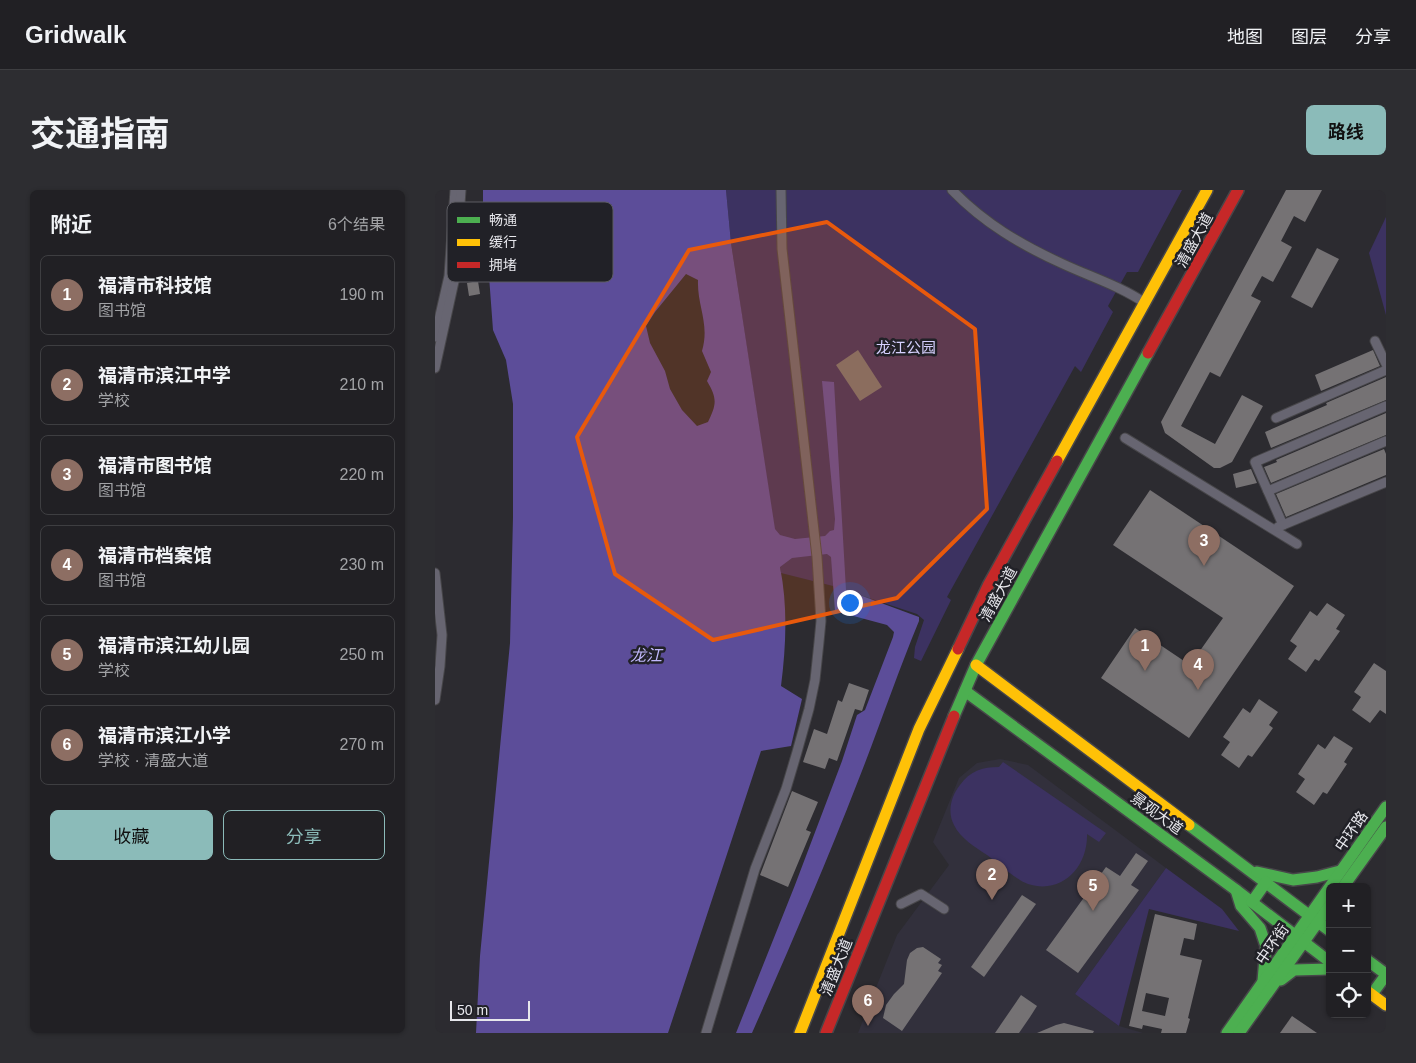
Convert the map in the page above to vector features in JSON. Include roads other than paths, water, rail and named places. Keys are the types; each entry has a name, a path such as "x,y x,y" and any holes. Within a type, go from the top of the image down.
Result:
{"main road":[{"name":"清盛大道","path":"800,1033 923,720 988,586 1207,190"},
{"name":"清盛大道","path":"826,1033 943,741 976,665 1238,190"},
{"name":"景观大道","path":"976,665 1326,929"},
{"name":"景观大道","path":"965,691 1236,890 1326,959"},
{"name":"中环路","path":"1345,881 1386,807"},
{"name":"中环路","path":"1345,881 1386,827"},
{"path":"1251,871 1293,880 1317,877 1345,881"},
{"name":"中环街","path":"1239,1033 1266,987 1299,939 1345,881"},
{"path":"1252,902 1266,882"},
{"path":"1236,890 1241,906 1260,928 1266,946 1266,987 1294,970 1326,969"},
{"name":"中环街","path":"1313,919 1326,908"},
{"path":"1371,963 1386,974 1371,990"},
{"name":"中环街","path":"1227,1033 1266,987"},
{"path":"1371,994 1386,1005"}],"street":[{"path":"707,1033 755,869 787,788 809,709 815,680 821,621 815,535 782,249 781,190"},
{"path":"952,190 997,229 1016,241 1063,264 1103,280 1145,304"},
{"path":"435,337 448,282"},
{"path":"435,368 454,282"},
{"path":"1375,340 1386,364"},
{"path":"1276,418 1386,370"},
{"path":"1283,525 1255,462 1386,406"},
{"path":"1125,438 1297,544"},
{"path":"1268,491 1386,441"},
{"path":"1272,528 1386,482"},
{"path":"435,573 442,635 435,700"},
{"path":"901,904 921,894 944,910"}],"water":[{"name":"龙江","path":"483,190 726,190 731,243 775,529 780,535 795,539 825,536 834,530 835,519 822,381 834,382 846,590 919,617 919,621 866,761 807,907 752,1033 736,1033 795,885 842,761 857,715 865,710 894,632 887,625 835,611 831,557 827,554 792,558 780,567 783,582 785,627 781,686 802,699 791,746 761,751 668,1033 476,1033 480,956 510,643 513,404 506,360 493,330 489,282 613,282 613,202 483,202","holes":["686,274 698,280 705,332 702,351 711,372 707,381 715,401 708,422 697,426 682,410 670,389 665,371 650,343 646,326"]}],"place":[{"name":"福清市图书馆","path":"1204,566"},
{"name":"福清市科技馆","path":"1145,671"},
{"name":"福清市档案馆","path":"1198,690"},
{"name":"福清市滨江中学","path":"992,900"},
{"name":"福清市滨江幼儿园","path":"1093,911"},
{"name":"福清市滨江小学","path":"868,1026"}],"park label":[{"name":"龙江公园","path":"906,347"}]}
